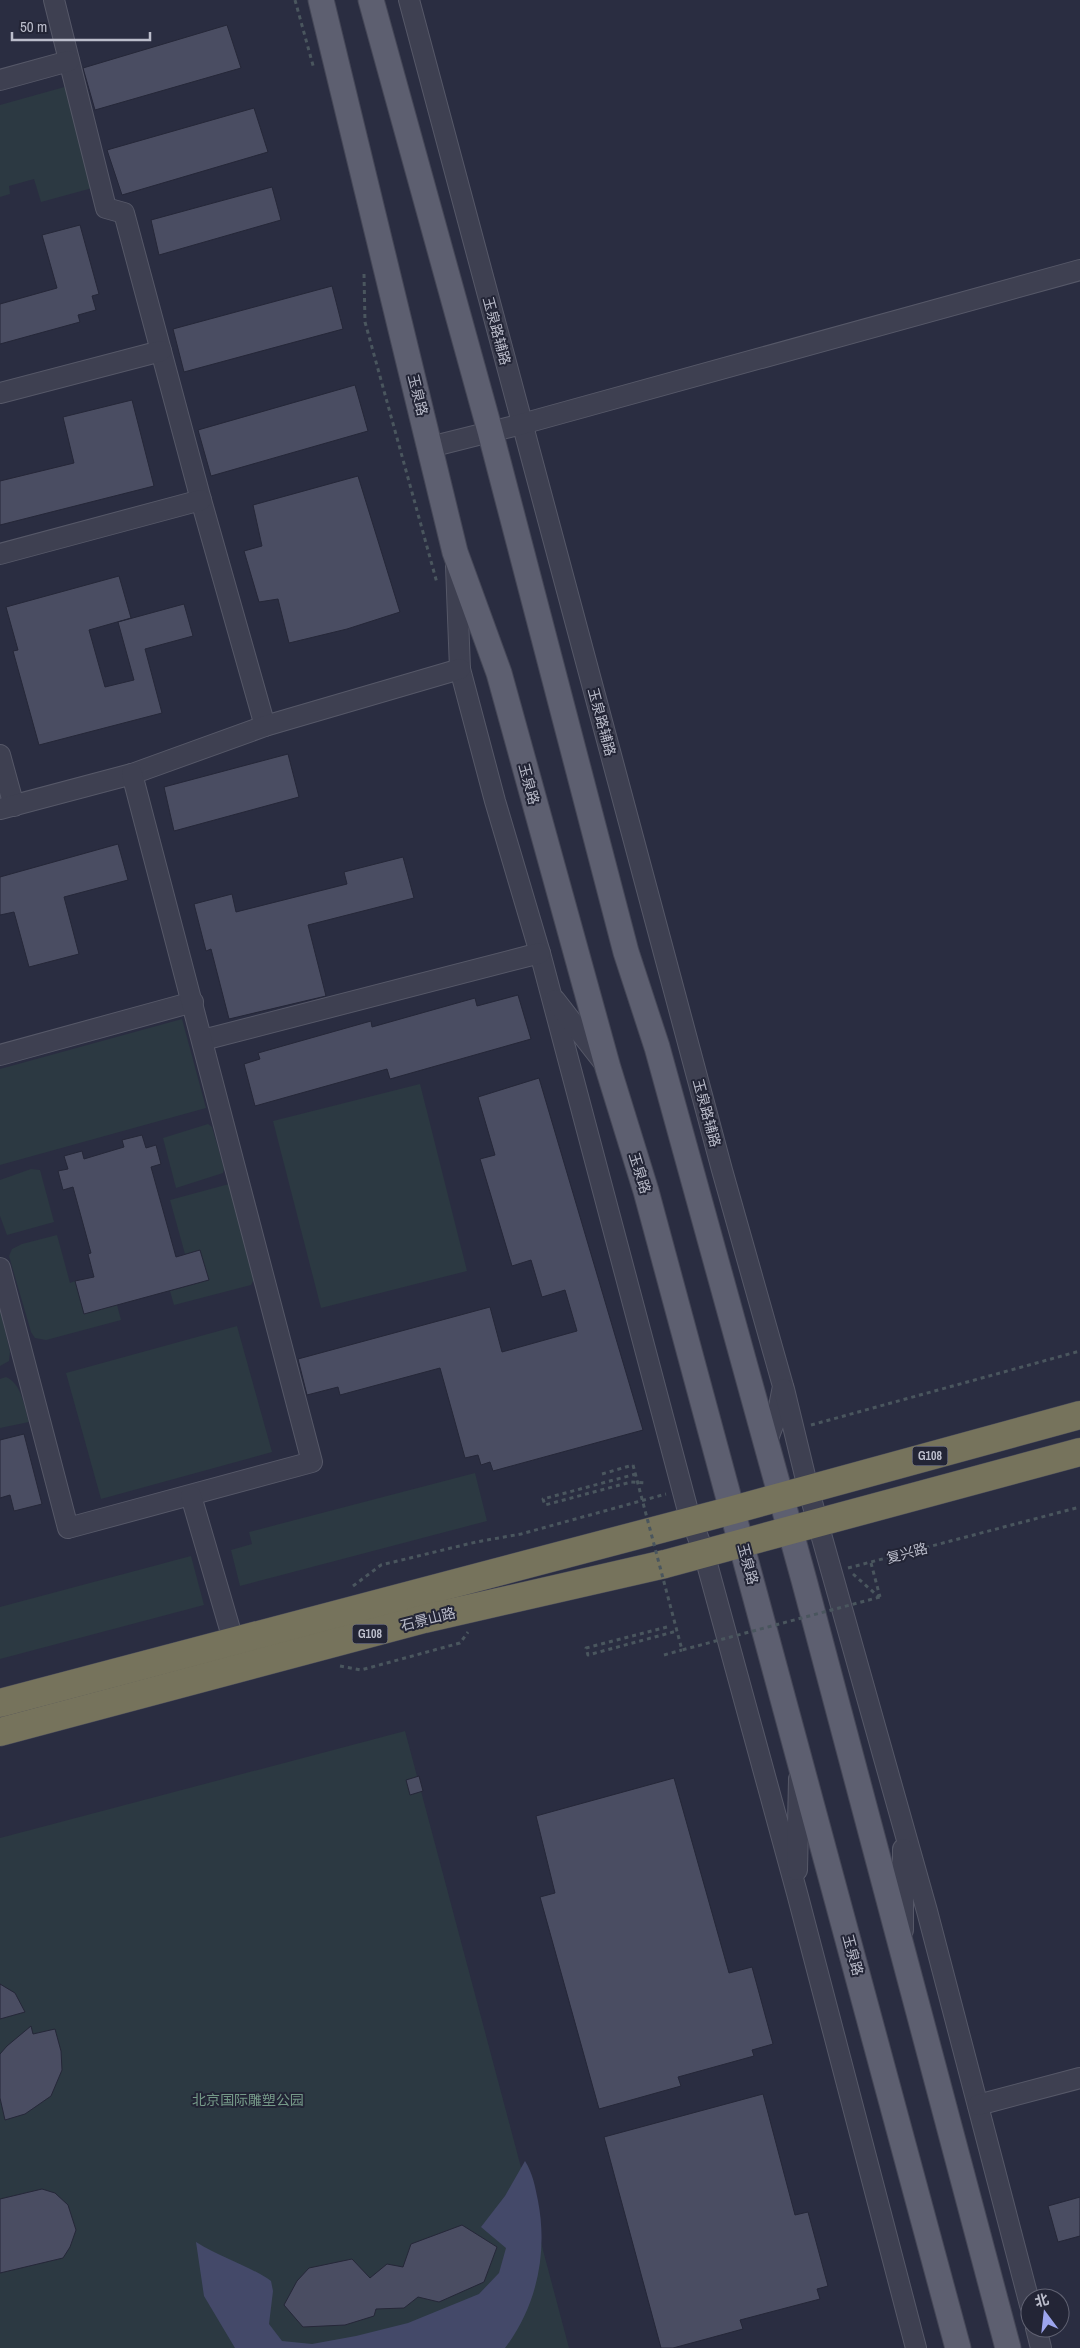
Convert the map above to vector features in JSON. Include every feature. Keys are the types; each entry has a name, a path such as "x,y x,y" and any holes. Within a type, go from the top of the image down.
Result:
{"highway":[{"name":"G108","path":"733,1510 808,1488 1080,1416"},
{"name":"G108","path":"742,1543 1080,1452"},
{"name":"石景山路","path":"0,1703 234,1643 733,1510"},
{"name":"石景山路","path":"0,1732 424,1619 742,1543"}],"main road":[{"name":"玉泉路","path":"321,0 455,552 498,673 608,1068 646,1191 958,2348"},
{"path":"371,0 490,431 626,952 658,1047 781,1496 1008,2348"}],"street":[{"path":"54,0 106,208 124,213 201,500 265,726"},
{"name":"玉泉路辅路","path":"409,0 722,1170 782,1386 778,1412 766,1444"},
{"path":"0,80 69,61"},
{"path":"430,447 522,424 1080,270"},
{"path":"0,393 161,350"},
{"path":"0,554 201,500"},
{"path":"455,552 460,669 495,802 540,952 549,992 692,1521 704,1553 797,1893 916,2348"},
{"path":"0,755 7,808 132,774 265,726 460,669"},
{"path":"0,1268 68,1528 312,1462 132,774"},
{"path":"203,1040 540,952"},
{"path":"549,992 608,1068"},
{"path":"0,1054 193,1002"},
{"path":"782,1386 789,1404 808,1488 903,1824 1026,2288"},
{"path":"191,1496 234,1643"},
{"path":"797,1893 800,1757"},
{"path":"903,1824 903,1952"},
{"path":"978,2105 1080,2078"}],"path":[{"path":"295,0 315,74"},
{"path":"364,265 365,322 437,586"},
{"path":"602,1474 633,1465 682,1650"},
{"path":"636,1474 543,1499 545,1505 631,1482 646,1483"},
{"name":"复兴路","path":"832,1573 1080,1507"},
{"path":"871,1563 880,1597"},
{"path":"854,1574 880,1597"},
{"path":"664,1654 880,1597"},
{"path":"332,1664 361,1670 460,1643 488,1604"},
{"path":"667,1626 586,1648 588,1655 677,1631"}],"green space":[{"path":"68,86 96,187 41,202 34,179 9,186 10,194 0,197 0,105"},
{"path":"182,1019 206,1108 0,1165 0,1069"},
{"path":"420,1084 467,1271 321,1308 273,1121"},
{"path":"208,1124 212,1127 224,1168 223,1173 176,1188 163,1138"},
{"path":"31,1169 40,1170 54,1222 7,1235 0,1216 0,1180"},
{"path":"229,1184 254,1279 251,1285 174,1305 170,1291 209,1280 200,1250 185,1254 170,1200"},
{"path":"57,1235 70,1283 75,1281 117,1305 121,1320 46,1340 35,1338 31,1332 9,1256 12,1249 22,1244"},
{"path":"0,1309 10,1352 9,1361 0,1366"},
{"path":"237,1326 272,1452 101,1499 66,1373"},
{"path":"6,1377 19,1390 29,1422 0,1428 0,1379"},
{"path":"475,1473 487,1521 240,1586 231,1550 252,1544 249,1532"},
{"path":"191,1556 204,1605 0,1659 0,1607"},
{"name":"北京国际雕塑公园","path":"405,1731 569,2348 0,2348 0,1838"}],"water":[{"path":"525,2161 535,2185 541,2220 542,2240 540,2259 537,2278 525,2314 505,2348 235,2348 204,2296 196,2242 271,2281 273,2291 269,2324 282,2341 312,2344 356,2336 408,2323 479,2294 499,2273 506,2248 481,2227 505,2196"}],"building":[{"path":"227,25 241,68 95,110 83,68"},
{"path":"254,108 268,152 122,195 107,150"},
{"path":"272,187 281,220 159,255 151,220"},
{"path":"80,225 99,294 92,296 96,310 78,315 80,322 0,344 0,304 57,288 42,235"},
{"path":"332,286 343,329 184,372 173,329"},
{"path":"355,385 368,431 211,476 198,430"},
{"path":"132,400 154,486 0,525 0,481 74,463 63,417"},
{"path":"358,476 400,612 347,629 289,643 278,599 259,602 244,551 262,546 253,505"},
{"path":"119,576 131,618 89,630 105,687 134,680 118,622 184,604 193,636 145,649 162,713 39,745 13,651 18,650 6,607"},
{"path":"288,754 299,797 174,831 164,787"},
{"path":"118,844 128,880 64,897 79,954 29,967 14,912 0,915 0,877"},
{"path":"403,857 414,898 308,925 326,996 229,1019 211,949 206,951 194,904 232,894 236,912 347,884 344,872"},
{"path":"518,995 531,1039 390,1079 387,1069 255,1106 244,1064 260,1059 258,1053 371,1021 372,1027 475,998 477,1006"},
{"path":"539,1078 643,1430 493,1471 490,1462 481,1465 478,1455 465,1458 440,1368 340,1395 338,1387 307,1395 298,1359 490,1307 502,1352 577,1331 565,1290 542,1297 531,1260 512,1266 480,1159 495,1155 478,1097"},
{"path":"142,1135 146,1148 156,1145 161,1164 151,1167 176,1257 200,1250 209,1280 84,1314 75,1281 94,1277 88,1254 91,1253 73,1187 63,1190 58,1171 68,1169 64,1156 82,1151 84,1159 124,1147 122,1140"},
{"path":"24,1434 42,1504 14,1511 10,1495 0,1498 0,1440"},
{"path":"419,1776 423,1791 410,1795 406,1780"},
{"path":"674,1778 729,1973 752,1967 773,2044 752,2050 754,2056 678,2077 681,2086 599,2109 540,1897 555,1893 536,1816"},
{"path":"0,1984 15,1993 25,2012 0,2019"},
{"path":"31,2026 33,2034 55,2029 61,2051 62,2070 51,2096 25,2114 5,2120 0,2098 0,2054"},
{"path":"763,2094 795,2215 808,2212 828,2286 817,2289 820,2299 740,2320 743,2329 673,2348 661,2348 604,2137"},
{"path":"42,2189 55,2193 68,2205 76,2230 70,2247 63,2258 0,2273 0,2199"},
{"path":"1080,2197 1080,2236 1058,2242 1048,2206"},
{"path":"462,2225 497,2247 484,2282 439,2302 418,2297 404,2308 376,2309 374,2316 345,2325 303,2327 284,2305 297,2281 309,2268 352,2259 370,2278 387,2264 403,2267 411,2244"}]}
